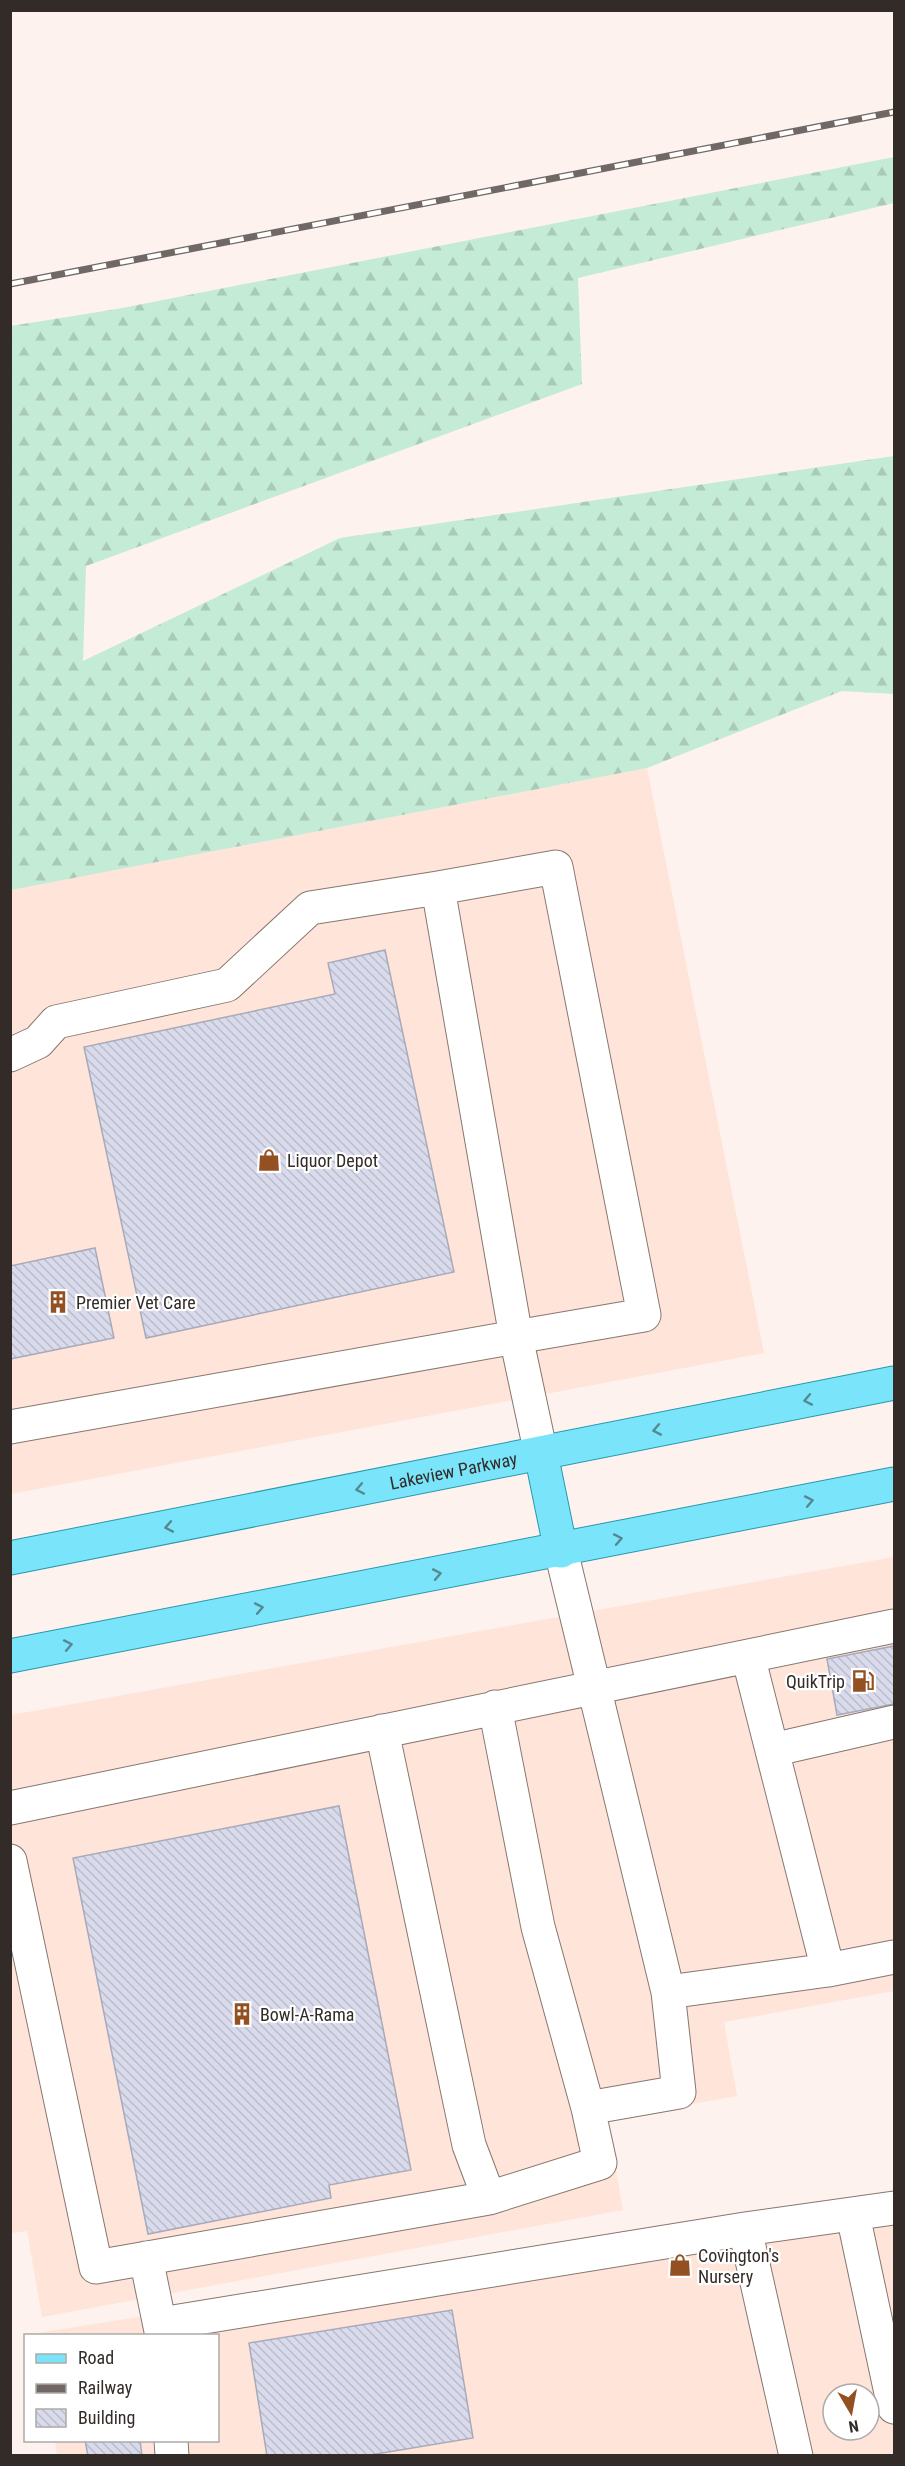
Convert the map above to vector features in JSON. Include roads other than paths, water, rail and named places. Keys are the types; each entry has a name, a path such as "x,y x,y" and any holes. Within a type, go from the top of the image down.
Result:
{"main road":[{"name":"Lakeview Parkway","path":"10,1558 894,1383"},
{"path":"541,1454 561,1551"},
{"path":"10,1656 561,1551 894,1484"}],"lane":[{"path":"10,1055 38,1042 56,1022 227,985 310,908 556,867 644,1315 10,1427"},
{"path":"438,888 516,1337 541,1454"},
{"path":"561,1551 668,1992 679,2092 588,2108"},
{"path":"10,1808 894,1626"},
{"path":"748,1656 828,1970"},
{"path":"10,1861 96,2267 489,2198 600,2163 588,2108 538,1927 495,1707"},
{"path":"772,1750 894,1722"},
{"path":"382,1731 469,2145 489,2198"},
{"path":"668,1992 828,1970 894,1957"},
{"path":"146,2259 161,2330 745,2229 894,2208"},
{"path":"853,2215 894,2407"},
{"path":"745,2229 796,2456"}],"railway":[{"path":"10,284 894,112"}],"place":[{"name":"Liquor Depot","path":"269,1160"},
{"name":"Premier Vet Care","path":"58,1302"},
{"name":"QuikTrip","path":"863,1681"},
{"name":"Bowl-A-Rama","path":"242,2014"},
{"name":"Covington's Nursery","path":"680,2265"}]}
